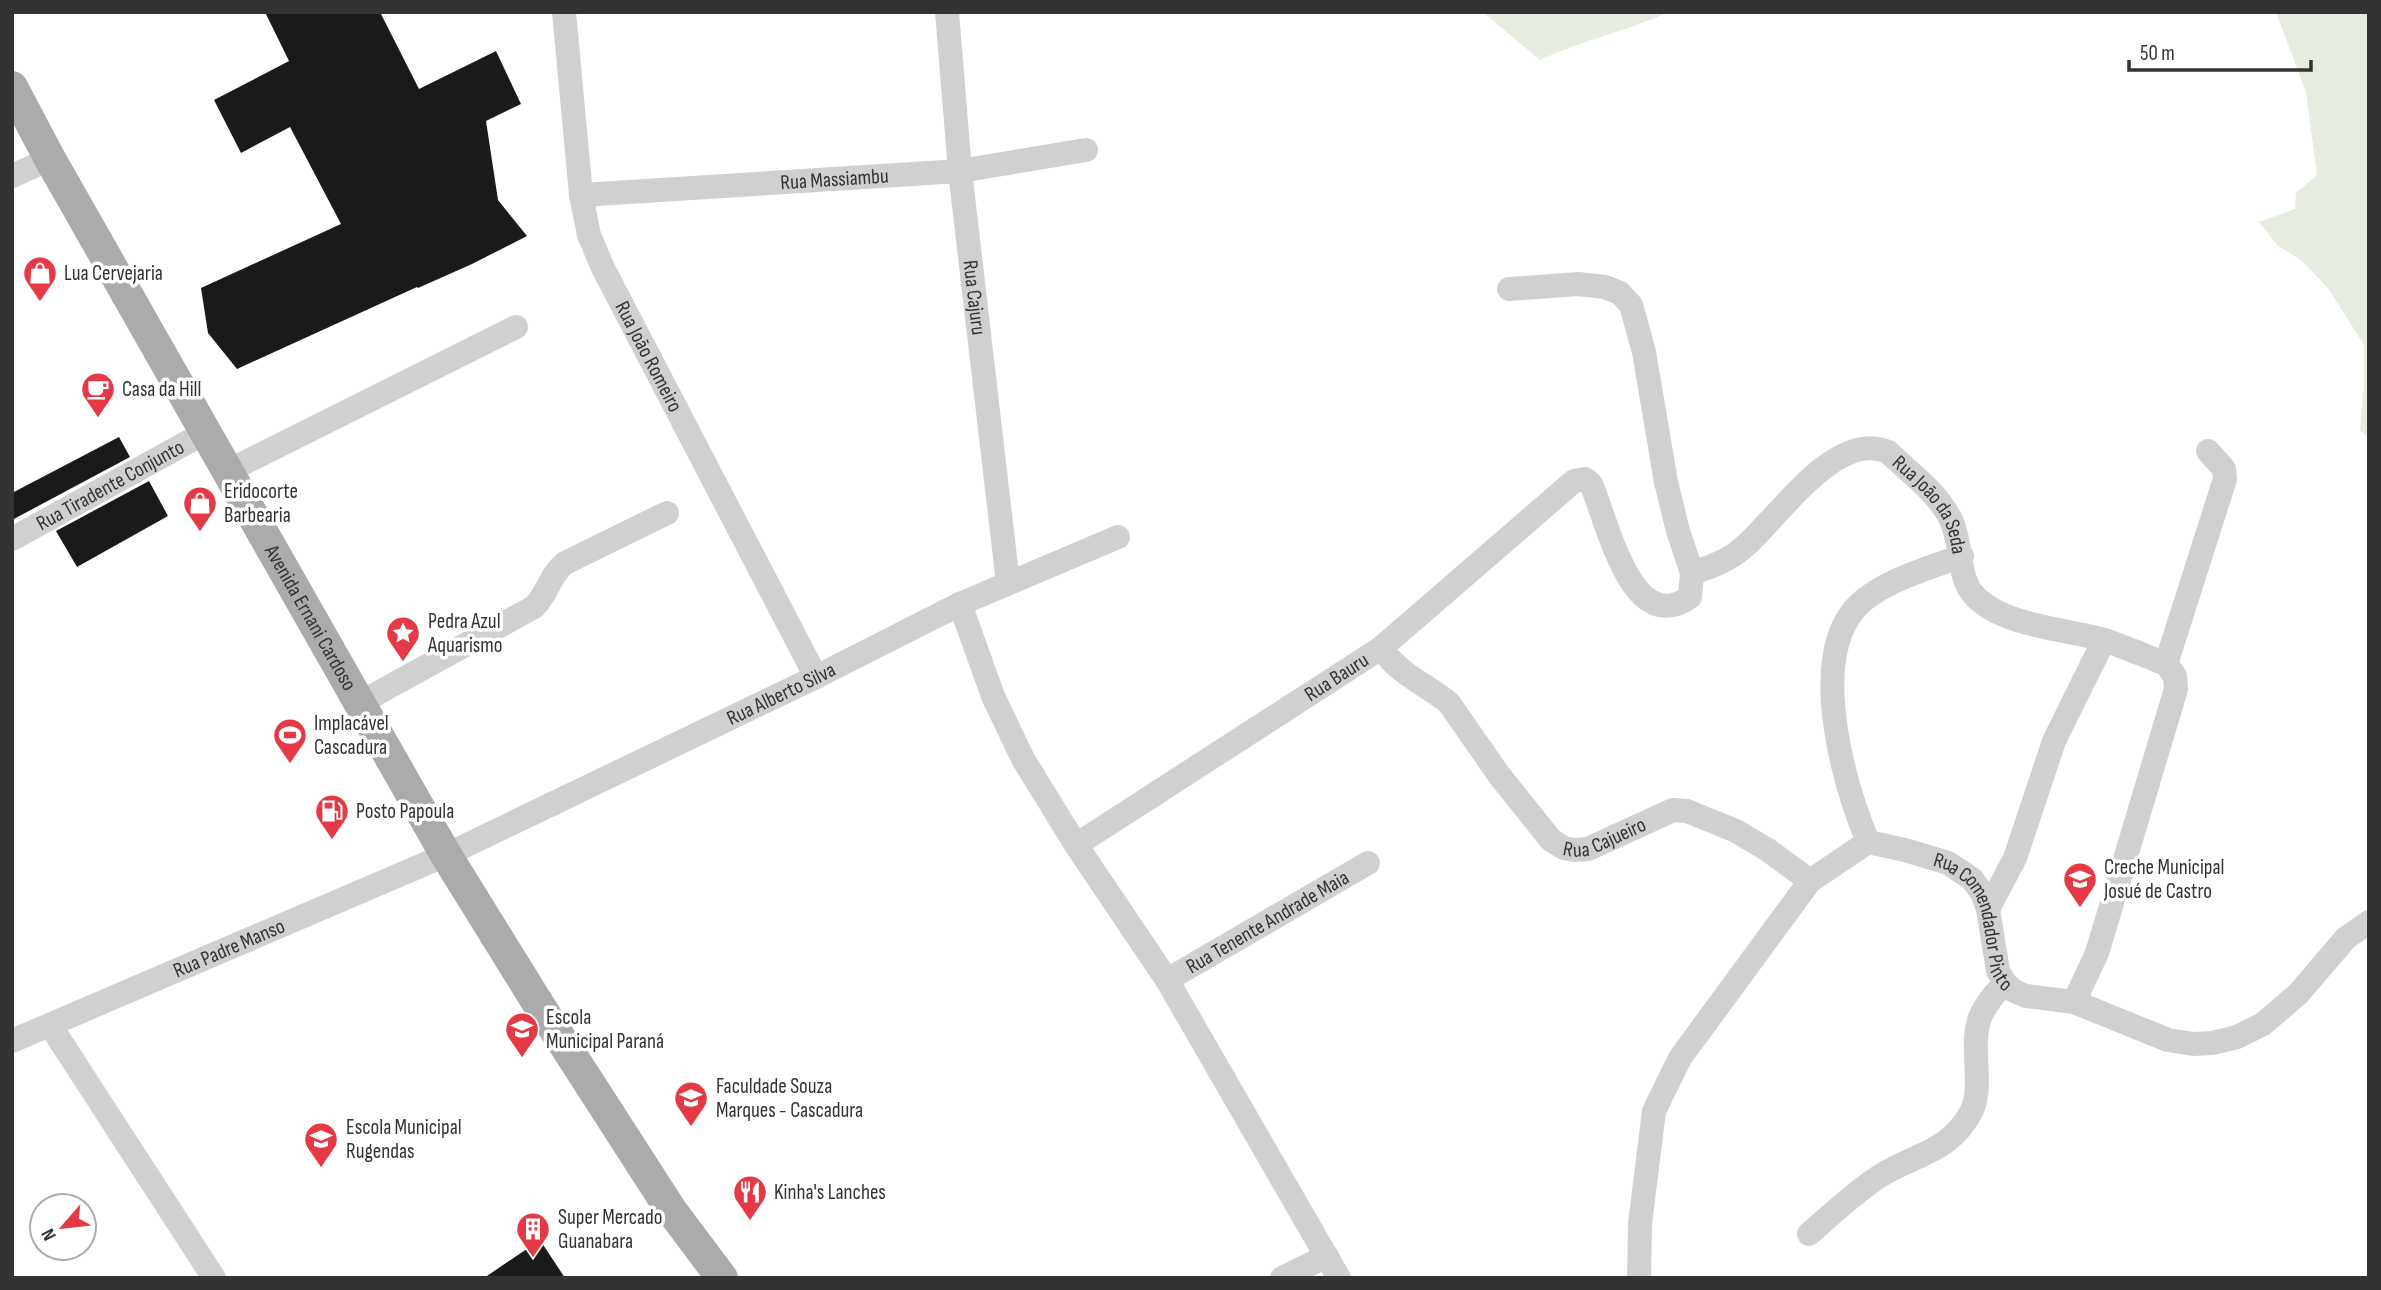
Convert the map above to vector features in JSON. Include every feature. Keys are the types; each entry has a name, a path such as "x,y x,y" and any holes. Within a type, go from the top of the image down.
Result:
{"main road":[{"name":"Avenida Ernani Cardoso","path":"12,87 50,159 446,855 671,1210 722,1278"}],"street":[{"name":"Rua João Romeiro","path":"564,12 581,195 589,235 603,268 816,677"},
{"name":"Rua Cajuru","path":"947,12 960,171 1008,583"},
{"name":"Rua Massiambu","path":"581,195 960,171 1086,150"},
{"path":"12,176 50,159"},
{"path":"1509,289 1578,284 1605,287 1620,293 1631,305 1644,352 1666,482 1692,573"},
{"path":"228,471 516,327"},
{"name":"Rua Tiradente Conjunto","path":"12,539 206,432"},
{"name":"Rua Joāo da Seda","path":"1692,573 1718,565 1745,547 1830,461 1867,447 1878,447 1888,452 1938,500 1951,519 1971,592 1996,613 2104,640 2166,664"},
{"path":"2074,1002 2097,953 2176,690 2175,676 2166,664 2225,479 2224,469 2208,451"},
{"name":"Rua Bauru","path":"1076,845 1381,648 1574,481 1585,479 1591,484 1628,578 1648,600 1664,606 1686,600 1691,593 1692,573"},
{"path":"358,704 534,607 545,594 557,570 565,563 667,513"},
{"name":"Rua Alberto Silva","path":"446,855 961,604 1118,537"},
{"path":"1639,1278 1640,1224 1654,1111 1665,1086 1680,1058 1810,881 1868,842 1852,804 1836,727 1832,678 1841,634 1853,611 1865,600 1906,577 1962,556"},
{"path":"961,604 1007,729 1076,845 1167,980 1333,1267 1282,1278"},
{"path":"1988,909 2015,858 2054,740 2104,640"},
{"name":"Rua Cajueiro","path":"1381,648 1398,670 1449,703 1528,813 1551,840 1564,848 1588,849 1673,810 1687,811 1750,839 1810,881"},
{"name":"Rua Comendador Pinto","path":"1868,842 1948,863 1972,880 1982,892 1988,909 1998,971 2014,991 2026,996 2074,1002 2168,1040 2193,1044 2213,1043 2237,1037 2263,1024 2298,994 2346,937 2369,922"},
{"name":"Rua Padre Manso","path":"12,1041 446,855"},
{"name":"Rua Tenente Andrade Maia","path":"1167,980 1367,863"},
{"path":"1809,1234 1878,1177 1895,1167 1929,1154 1959,1130 1973,1110 1977,1091 1976,1024 1982,1009 2005,983"},
{"path":"50,1025 214,1278"}],"shaded area":[{"path":"1483,12 1669,12 1540,60"},
{"path":"2276,12 2369,12 2369,439 2360,430 2364,345 2328,288 2301,260 2277,245 2259,222 2295,209 2296,193 2317,175 2306,92"}],"building":[{"path":"265,12 380,12 419,89 496,51 521,104 486,121 498,200 527,236 472,264 237,369 208,333 201,288 341,224 290,127 241,153 214,100 289,61"},
{"path":"119,437 130,457 12,520 12,493"},
{"path":"149,481 168,516 77,567 56,531"},
{"name":"Super Mercado Guanabara","path":"540,1240 565,1278 484,1278"}],"place":[{"name":"Lua Cervejaria","path":"40,303"},
{"name":"Casa da Hill","path":"98,419"},
{"name":"Eridocorte Barbearia","path":"200,533"},
{"name":"Pedra Azul Aquarismo","path":"403,663"},
{"name":"Implacável Cascadura","path":"290,765"},
{"name":"Posto Papoula","path":"332,841"},
{"name":"Creche Municipal Josué de Castro","path":"2080,909"},
{"name":"Escola Municipal Paraná","path":"522,1059"},
{"name":"Faculdade Souza Marques - Cascadura","path":"691,1128"},
{"name":"Escola Municipal Rugendas","path":"321,1169"},
{"name":"Kinha's Lanches","path":"750,1222"},
{"name":"Super Mercado Guanabara","path":"533,1259"}]}
